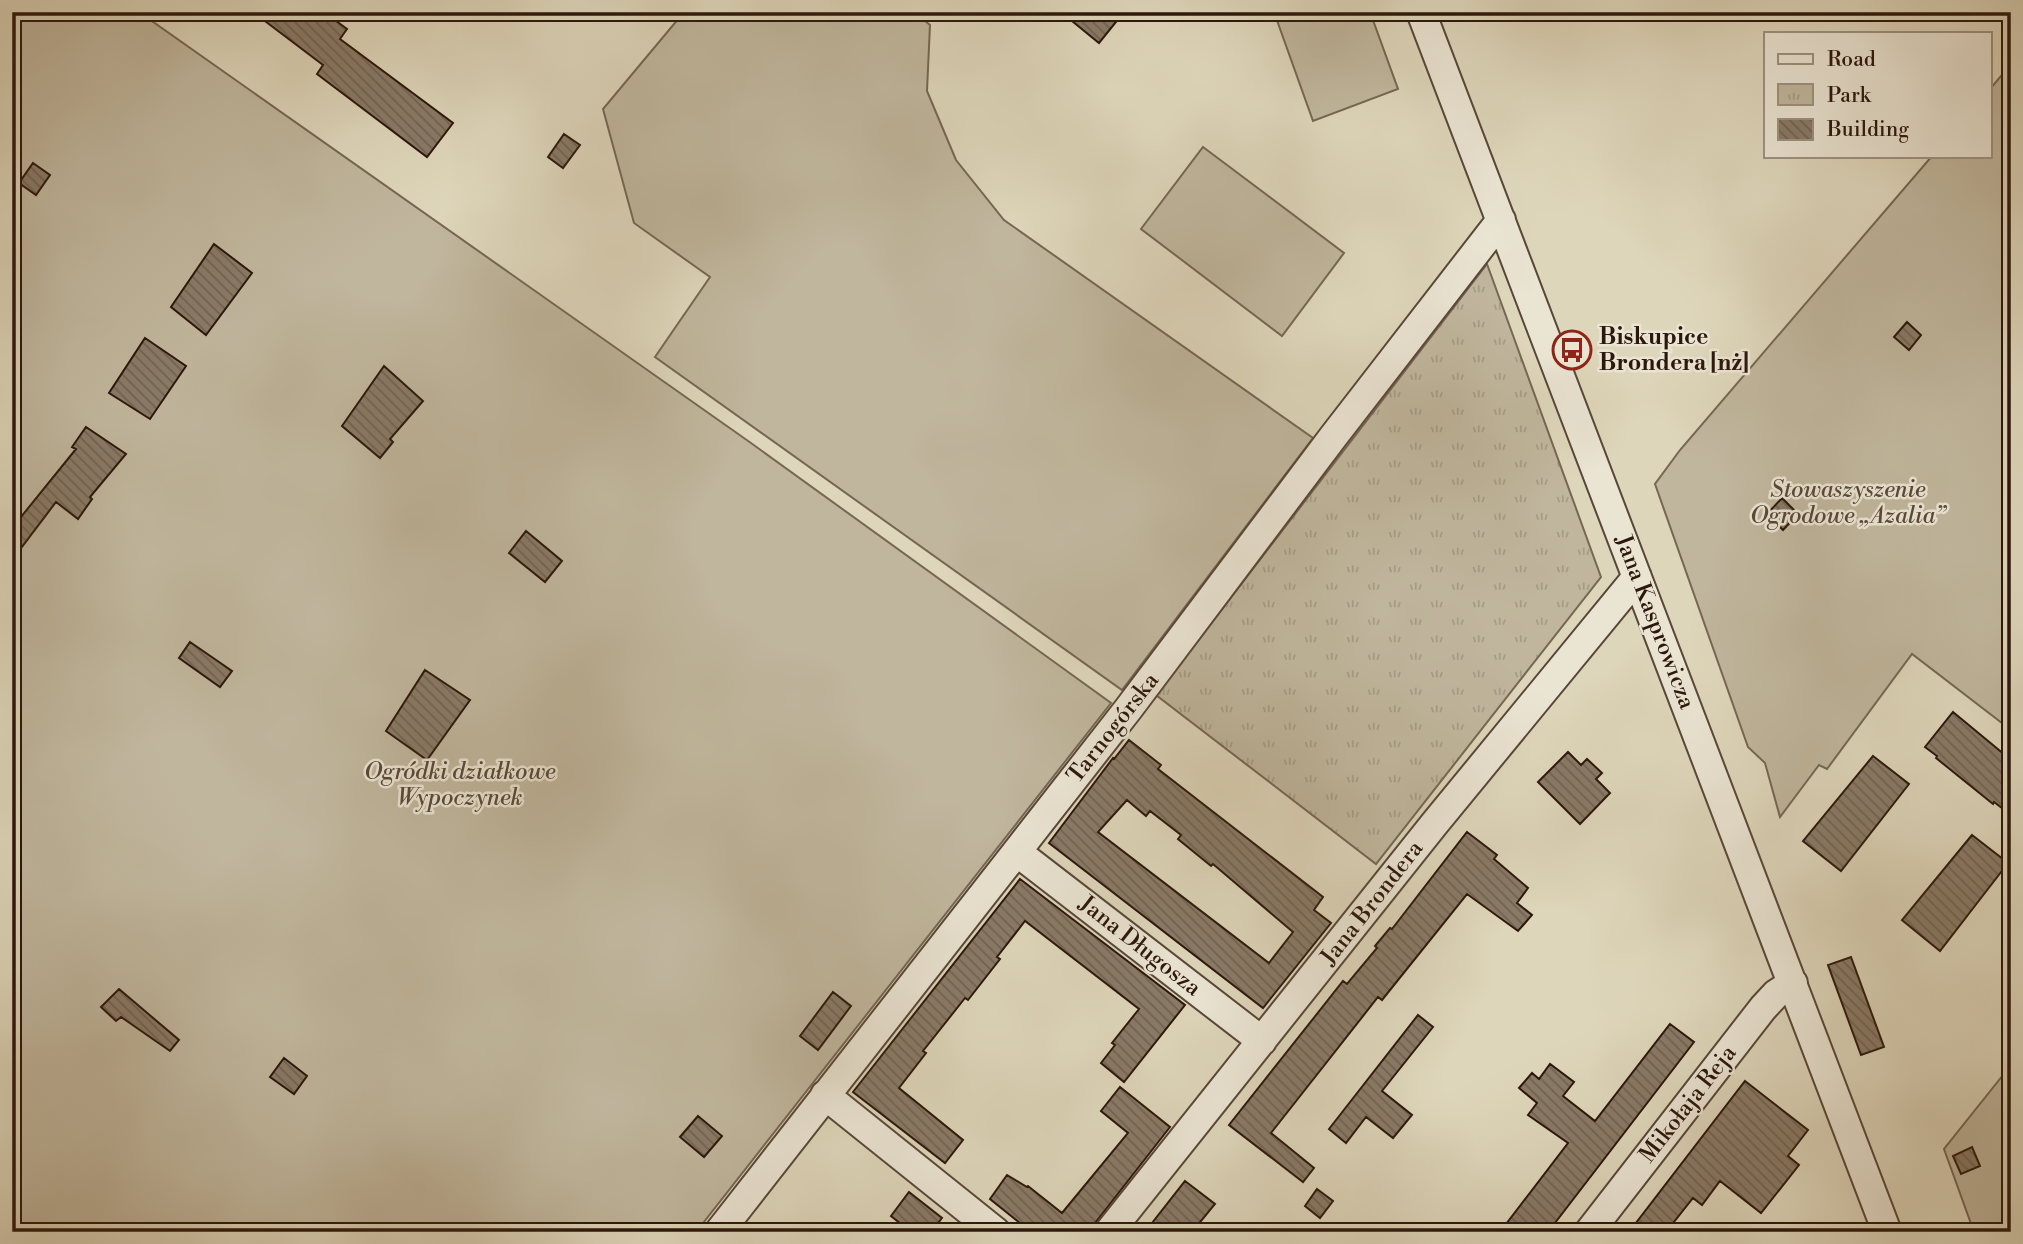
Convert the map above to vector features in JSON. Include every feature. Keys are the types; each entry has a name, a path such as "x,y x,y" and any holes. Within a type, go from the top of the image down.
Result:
{"street":[{"name":"Jana Kasprowicza","path":"1421,12 1887,1232"},
{"name":"Tarnogórska","path":"719,1232 1129,708 1358,404 1501,220"},
{"name":"Jana Brondera","path":"1109,1232 1435,823 1637,577"},
{"name":"Jana Długosza","path":"1017,852 1262,1041"},
{"name":"Mikołaja Reja","path":"1589,1232 1763,1008 1776,994 1793,983"},
{"path":"825,1095 996,1232"}],"green space":[{"name":"Ogródki działkowe Wypoczynek","path":"12,12 139,12 751,443 1111,703 696,1232 12,1232"},
{"path":"684,12 914,12 930,25 927,91 956,160 1004,220 1313,438 1122,690 655,357 710,277 634,223 603,109"},
{"path":"1274,12 1370,12 1398,89 1313,121"},
{"name":"Stowaszyszenie Ogrodowe „Azalia”","path":"2011,64 2011,730 1912,654 1827,769 1819,765 1780,817 1765,763 1748,747 1655,484 1680,450 1930,158 1992,158 1992,87"},
{"path":"1203,147 1344,253 1282,336 1141,229"},
{"path":"1487,264 1601,577 1376,864 1156,695"},
{"path":"2011,1065 2011,1232 1974,1232 1944,1149"}],"building":[{"path":"253,12 324,12 347,29 340,39 453,123 427,157 317,74 323,65"},
{"path":"1061,12 1124,12 1099,43"},
{"path":"564,134 580,145 563,168 548,157"},
{"path":"33,163 50,175 36,195 19,183"},
{"path":"214,244 252,273 206,335 171,307"},
{"path":"1907,322 1921,335 1909,350 1894,337"},
{"path":"145,338 186,366 150,419 109,393"},
{"path":"384,366 423,401 390,439 393,442 380,458 342,426"},
{"path":"86,427 126,454 90,497 92,499 78,519 56,502 12,560 12,528 76,449 72,447"},
{"path":"1782,498 1798,514 1783,530 1767,514"},
{"path":"526,531 562,561 545,582 509,553"},
{"path":"190,642 232,671 220,687 179,658"},
{"path":"425,670 470,700 427,760 386,731"},
{"path":"1953,712 2011,760 2011,815 1994,802 1993,804 1925,747"},
{"path":"1129,740 1161,765 1158,769 1323,897 1314,910 1331,923 1263,1008 1049,843","holes":["1127,800 1146,816 1150,811 1181,835 1178,839 1211,866 1213,864 1293,932 1269,963 1098,832"]},
{"path":"1568,752 1581,765 1587,759 1602,773 1596,779 1610,793 1580,824 1538,782"},
{"path":"1873,756 1909,784 1841,871 1803,841"},
{"path":"1467,832 1497,855 1494,859 1528,888 1517,903 1532,915 1518,931 1467,894 1382,1000 1378,997 1271,1133 1314,1168 1303,1182 1229,1125 1343,981 1347,984 1377,948 1375,946 1390,928 1392,929"},
{"path":"1972,835 2008,863 1940,951 1902,920"},
{"path":"1020,879 1185,1005 1124,1082 1101,1063 1115,1045 1112,1043 1139,1009 1025,921 968,1000 965,998 923,1051 926,1053 899,1088 963,1140 945,1163 853,1092"},
{"path":"1851,957 1884,1047 1861,1055 1828,965"},
{"path":"119,989 179,1040 170,1051 121,1017 116,1021 101,1007"},
{"path":"833,992 851,1006 818,1050 800,1036"},
{"path":"1418,1015 1433,1027 1382,1091 1412,1115 1393,1138 1366,1117 1346,1143 1329,1129"},
{"path":"1670,1024 1694,1042 1548,1232 1500,1232 1568,1143 1528,1115 1537,1103 1519,1088 1532,1073 1539,1079 1550,1064 1574,1082 1563,1096 1595,1121"},
{"path":"284,1058 307,1076 294,1094 270,1077"},
{"path":"1745,1081 1808,1130 1788,1156 1799,1165 1761,1213 1720,1181 1702,1205 1693,1198 1666,1232 1629,1232"},
{"path":"1120,1087 1170,1127 1088,1232 1031,1232 990,1199 1007,1175 1028,1186 1062,1213 1128,1133 1101,1111"},
{"path":"698,1116 722,1136 704,1157 680,1137"},
{"path":"1972,1147 1980,1166 1961,1174 1953,1156"},
{"path":"1185,1181 1215,1204 1192,1232 1145,1232"},
{"path":"1317,1189 1333,1201 1320,1218 1305,1206"},
{"path":"909,1192 942,1218 931,1232 911,1232 891,1216"}],"place":[{"name":"Biskupice Brondera [nż]","path":"1572,350"}]}
